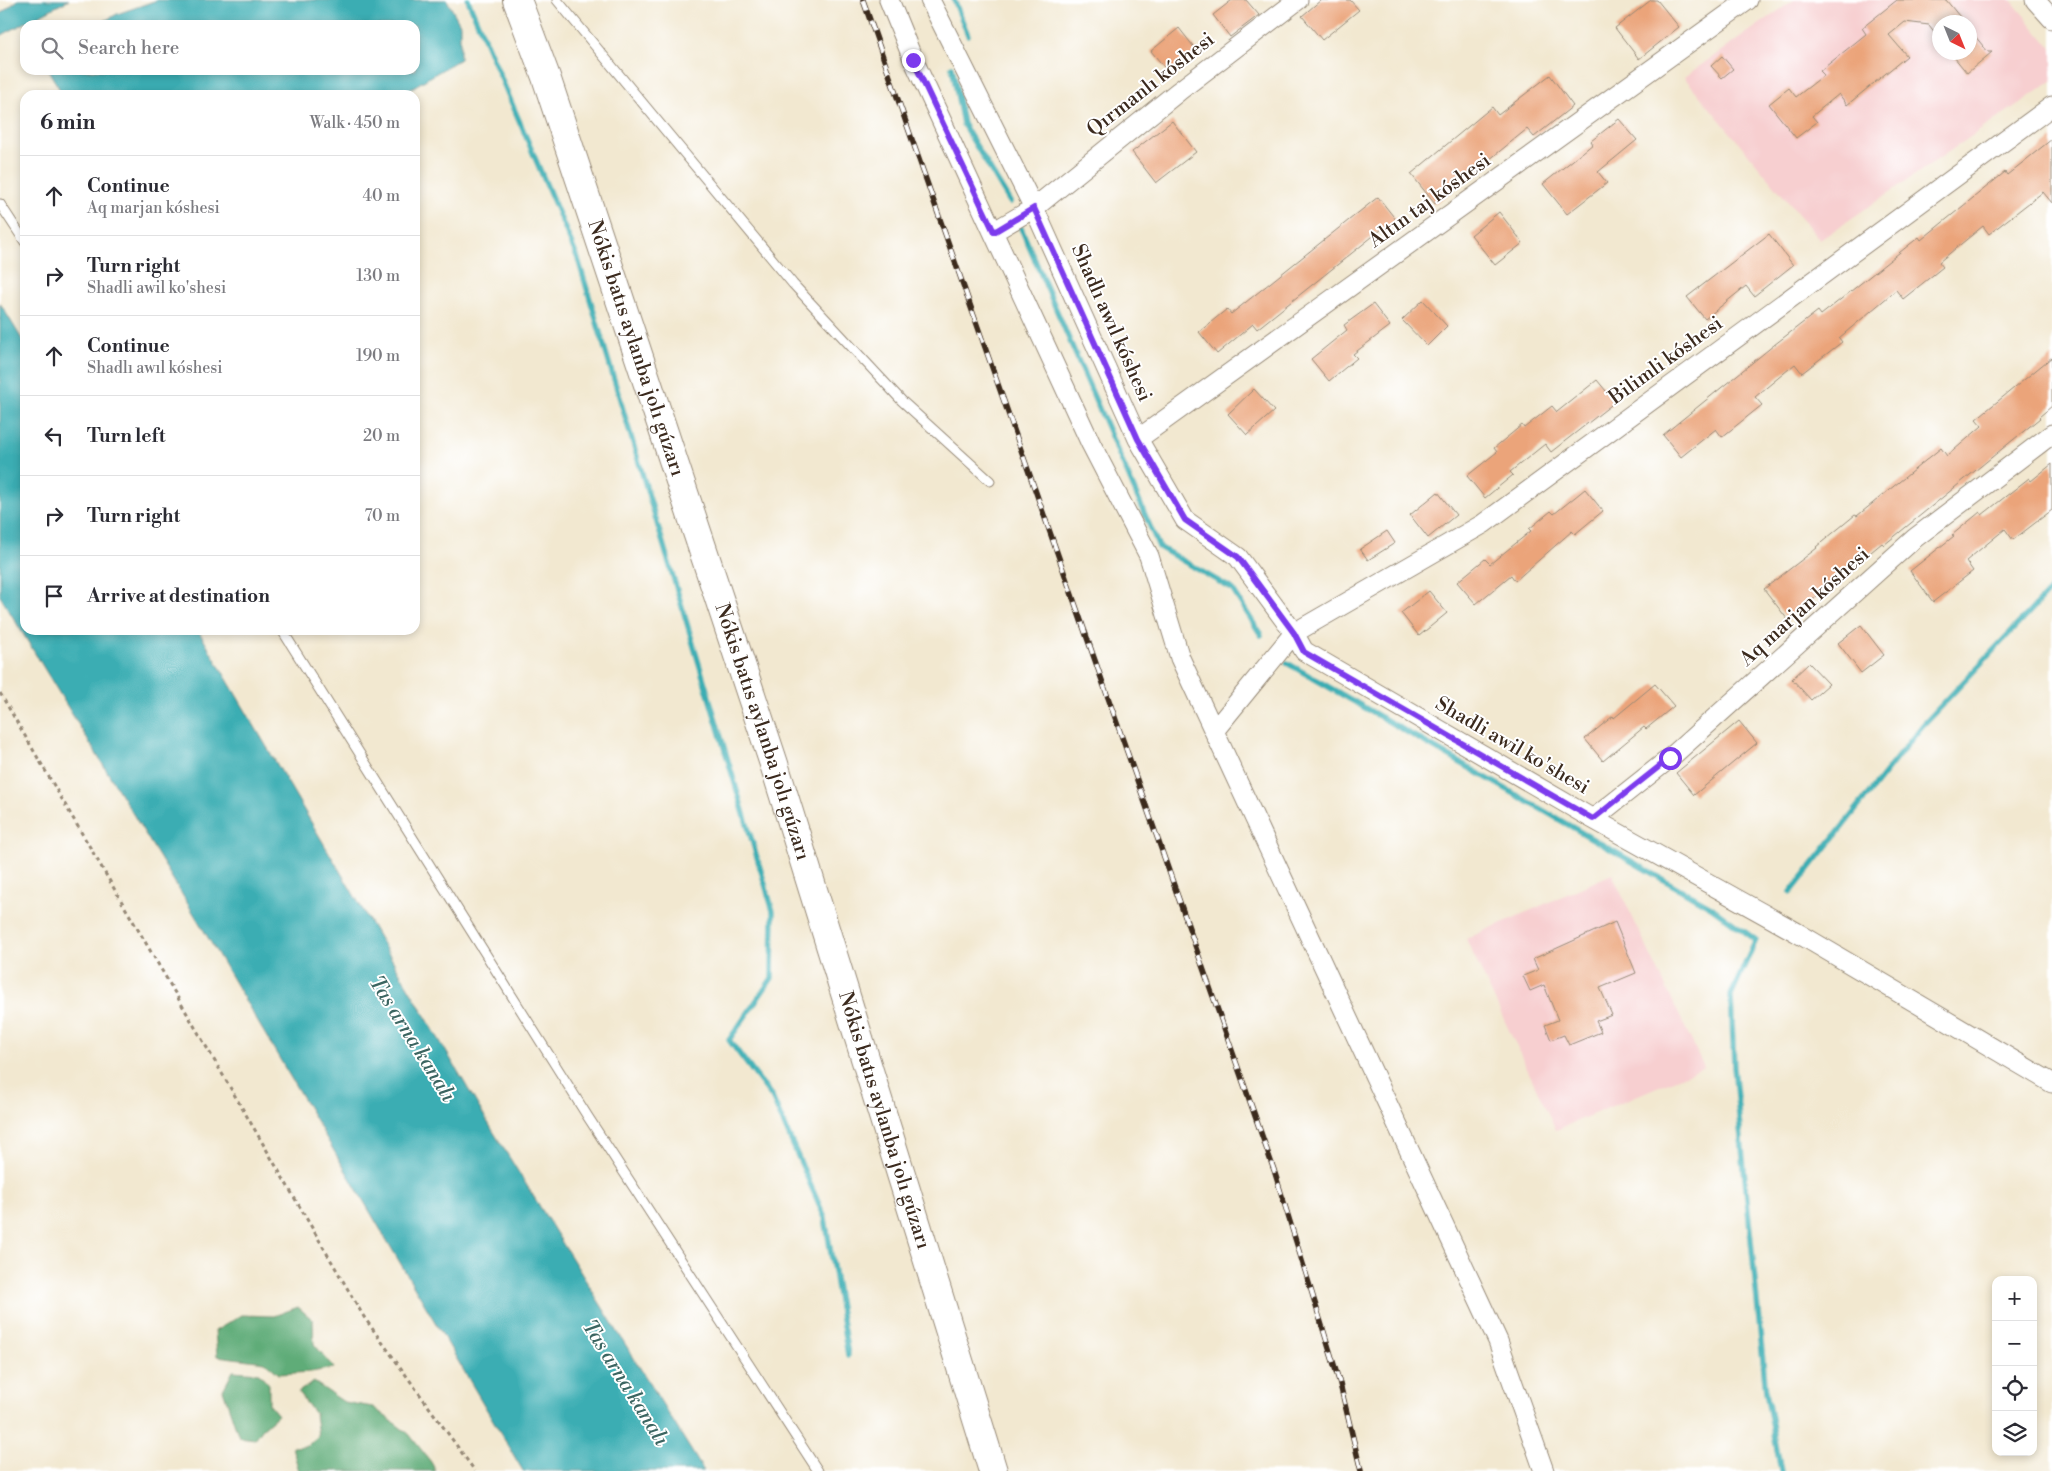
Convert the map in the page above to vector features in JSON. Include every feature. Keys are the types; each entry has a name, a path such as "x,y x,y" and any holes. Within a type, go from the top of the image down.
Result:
{"main road":[{"name":"Nókis batıs aylanba jolı gúzarı","path":"516,0 546,77 774,764 994,1471"}],"street":[{"path":"889,0 913,60 1091,444 1149,556 1180,658 1498,1341 1544,1471"},
{"name":"Shadlı awıl kóshesi","path":"930,0 1034,208 1138,439 1185,520 1238,557 1294,633"},
{"name":"Qırmanlı kóshesi","path":"994,232 1034,208 1179,90 1298,0"},
{"name":"Altın taj kóshesi","path":"1138,439 1748,0"},
{"path":"2035,0 2052,19"},
{"name":"Bilimli kóshesi","path":"1294,633 1483,524 2052,106"},
{"name":"Aq marjan kóshesi","path":"1593,819 1670,758 1915,538 2052,434"},
{"path":"1214,730 1294,633"},
{"name":"Shadli awil ko'shesi","path":"1294,633 1304,652 1593,819 1796,932 2052,1083"}],"lane":[{"path":"557,0 793,284 902,400 990,481"},
{"path":"0,204 20,234"},
{"path":"285,635 588,1116 818,1471"}],"path":[{"path":"0,693 364,1317 475,1471"}],"shaded area":[{"path":"1794,0 2011,0 2052,49 2052,81 1820,240 1684,77"},
{"path":"1612,874 1704,1067 1556,1130 1466,939"}],"green space":[{"path":"298,1307 313,1320 314,1344 334,1368 279,1374 265,1362 217,1356 215,1331 242,1315 274,1316"},
{"path":"233,1371 259,1373 269,1384 269,1404 278,1415 262,1429 255,1439 239,1437 223,1390"},
{"path":"314,1382 344,1402 373,1407 409,1434 436,1471 299,1471 292,1447 307,1446 318,1436 315,1414 298,1392"}],"water":[{"path":"18,0 69,0 31,20 20,20 20,26 0,36 0,14"},
{"path":"157,0 447,0 460,24 460,59 408,90 60,90 51,75 420,75 420,20 106,20 117,14"},
{"path":"0,303 20,336 20,629 0,596"},
{"name":"Tas arna kanalı","path":"24,635 201,635 493,1131 704,1471 523,1471 197,919"}],"building":[{"path":"1232,0 1246,0 1259,15 1230,37 1213,15"},
{"path":"1321,0 1350,0 1359,10 1322,40 1302,16"},
{"path":"1651,0 1657,0 1679,27 1639,59 1615,28"},
{"path":"1897,0 1946,0 1958,15 1932,15 1932,29 1929,25 1905,22 1889,35 1907,56 1847,105 1839,94 1812,116 1817,122 1796,138 1769,104 1789,88 1796,97 1824,75 1820,71 1866,34 1862,28"},
{"path":"1179,28 1197,51 1169,73 1151,51"},
{"path":"1977,39 1988,52 1992,52 1967,73 1956,60 1977,60"},
{"path":"1722,56 1733,69 1722,78 1711,66"},
{"path":"1550,75 1573,106 1534,137 1527,129 1435,204 1411,174 1492,107 1498,115"},
{"path":"1619,119 1637,140 1598,172 1607,183 1567,214 1543,184 1593,144 1591,141"},
{"path":"1172,121 1196,152 1156,183 1132,152"},
{"path":"2052,139 2052,203 2043,192 1989,234 1983,226 1939,262 1943,267 1903,299 1896,290 1839,338 1842,342 1802,373 1795,364 1755,397 1762,405 1722,437 1716,429 1681,457 1663,435 1818,311 1821,315 1919,237 1921,240 2005,172 2007,175"},
{"path":"1378,197 1397,221 1384,231 1382,229 1257,329 1253,324 1217,354 1199,332 1227,309 1231,314"},
{"path":"1499,212 1523,243 1495,265 1471,235"},
{"path":"1769,234 1793,265 1754,296 1746,286 1705,319 1687,297"},
{"path":"1423,300 1447,326 1427,346 1402,320"},
{"path":"1373,304 1390,326 1353,354 1357,358 1329,381 1311,359 1347,330 1344,325"},
{"path":"2052,357 2052,406 2040,418 1884,545 1882,543 1788,620 1764,589 1941,448 1947,456 1982,426 1976,419"},
{"path":"1597,380 1615,402 1551,452 1545,444 1510,472 1513,475 1485,498 1467,476 1497,452 1494,448 1522,425 1524,428 1552,406 1557,412"},
{"path":"1254,389 1274,411 1247,435 1228,414"},
{"path":"2052,464 2052,510 2013,540 2005,529 1966,561 1973,571 1933,602 1910,571 1954,536 1952,535 1980,512 1982,515 2029,478 2031,481"},
{"path":"1585,489 1603,511 1575,534 1572,531 1515,581 1511,575 1476,604 1457,582 1485,559 1490,564 1531,531 1529,529 1551,511 1554,514"},
{"path":"1438,492 1456,515 1428,538 1410,515"},
{"path":"1387,531 1395,543 1368,560 1360,549"},
{"path":"1429,591 1447,613 1419,636 1401,613"},
{"path":"1861,625 1884,655 1861,673 1838,643"},
{"path":"1809,663 1829,684 1811,700 1792,679"},
{"path":"1655,684 1674,706 1646,729 1644,727 1603,761 1585,739"},
{"path":"1739,721 1757,743 1694,795 1676,773"},
{"path":"1615,922 1636,973 1600,988 1612,1015 1596,1021 1601,1032 1569,1045 1564,1035 1551,1040 1545,1025 1558,1020 1544,985 1530,991 1523,976 1538,970 1533,959"}],"waterway":[{"path":"468,0 578,259 773,911 772,978 729,1040 772,1097 825,1218 848,1355"},
{"path":"954,0 968,35"},
{"path":"952,67 963,124 1010,202"},
{"path":"1021,228 1159,547 1232,589 1261,635"},
{"path":"1791,892 1922,726 2052,588"},
{"path":"1287,663 1711,907 1756,940 1731,995 1734,1067 1766,1392 1781,1471"}],"railway":[{"path":"863,0 1274,1170 1340,1384 1361,1471"}],"route":[{"path":"913,60 994,232 1034,208 1138,439 1185,520 1238,557 1294,633 1304,652 1593,819 1670,758"}]}
